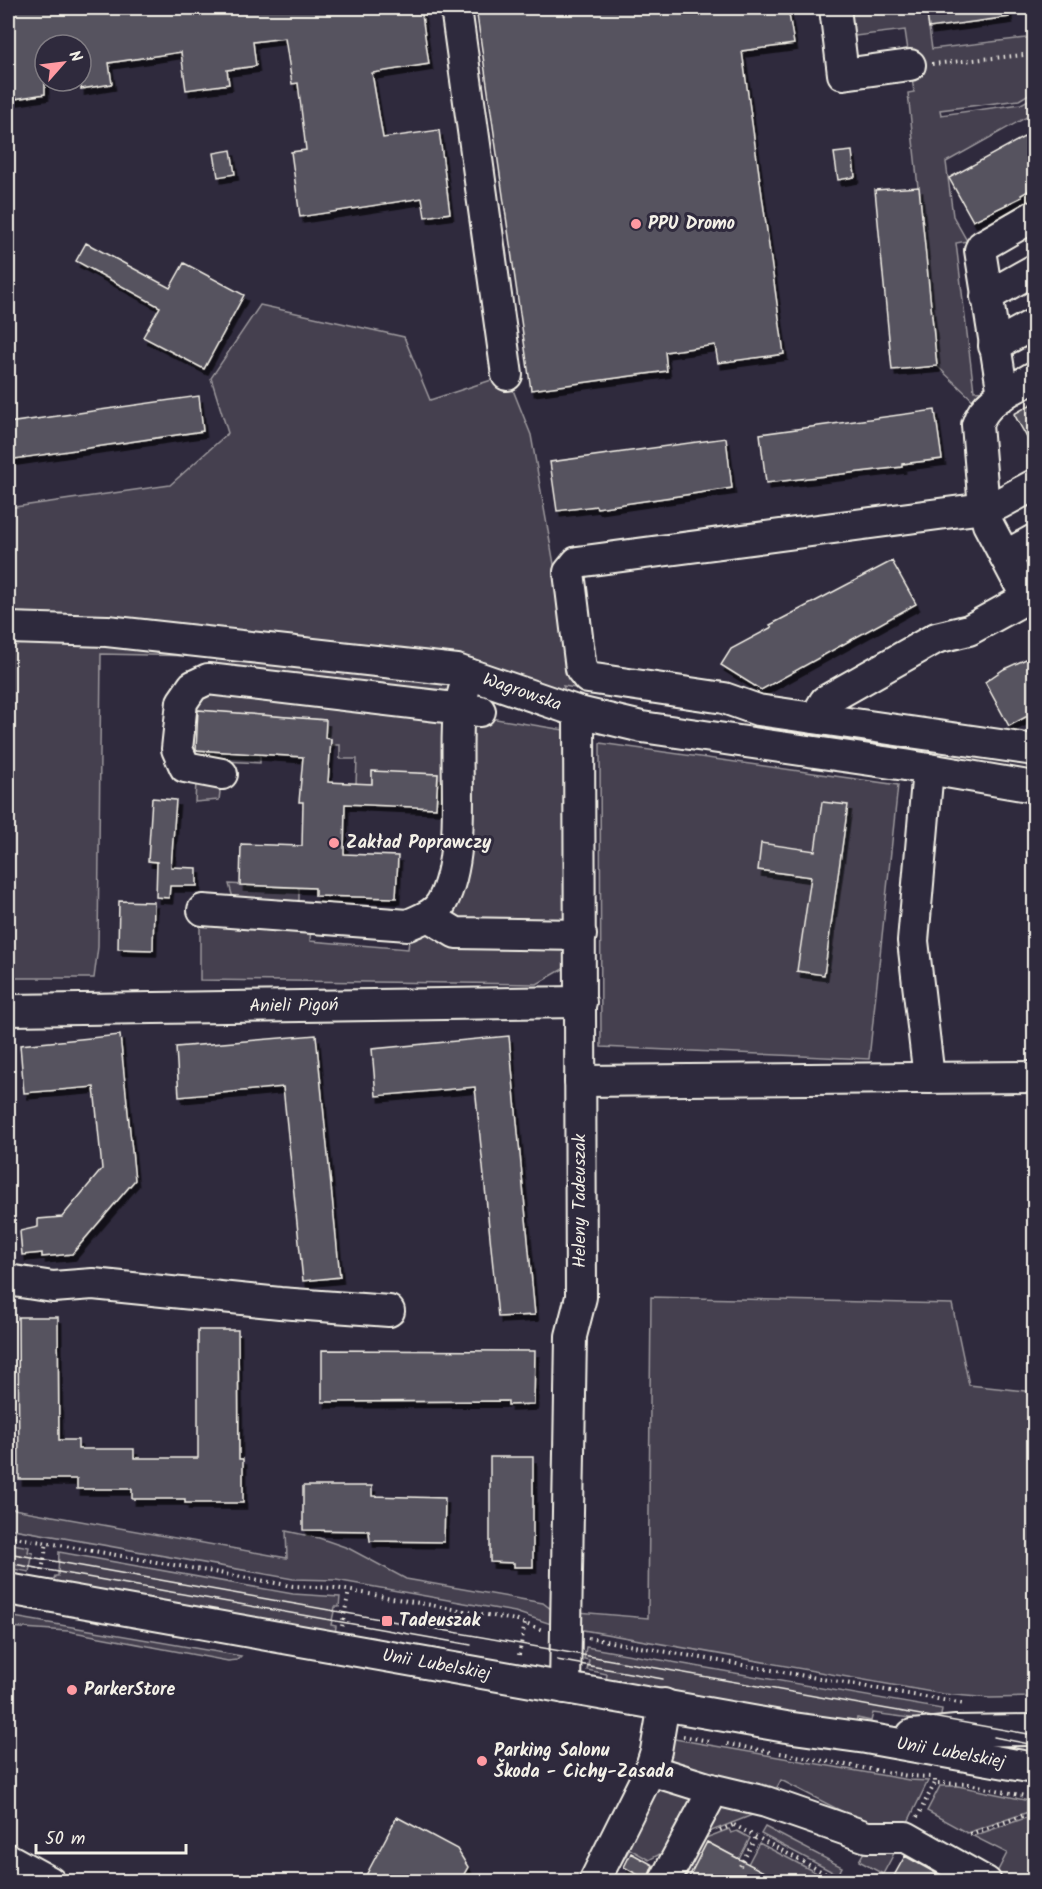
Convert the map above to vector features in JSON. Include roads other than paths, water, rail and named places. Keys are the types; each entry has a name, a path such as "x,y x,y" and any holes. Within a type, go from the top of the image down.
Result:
{"street":[{"path":"456,8 507,375"},
{"path":"835,8 843,74 910,65"},
{"path":"1003,395 980,250 982,246 1035,216"},
{"path":"986,297 1035,270"},
{"path":"994,346 1035,324"},
{"path":"815,718 819,708 835,695 936,638 969,630 1031,596 1005,556 988,524 984,508 977,425 985,407 1035,377"},
{"path":"1029,787 1031,750 758,710 724,698 588,678 581,669 569,572 577,562 984,508 999,504 1035,485"},
{"path":"1005,556 1035,540"},
{"name":"Wagrowska","path":"8,628 107,631 445,668 579,712 642,727 928,769 1029,787"},
{"path":"203,910 408,925 428,916 441,904 451,882 470,710 468,674"},
{"path":"222,774 185,767 177,749 182,702 193,686 208,679 470,710"},
{"name":"Heleny Tadeuszak","path":"565,1688 571,1336 581,1297 579,712"},
{"path":"928,769 913,941 929,1078"},
{"path":"428,916 456,933 581,935"},
{"name":"Anieli Pigoń","path":"8,1010 581,1002"},
{"path":"580,1081 1035,1077"},
{"path":"8,1280 53,1287 93,1284 280,1303 389,1311"},
{"name":"Unii Lubelskiej","path":"8,1589 786,1727 866,1738 1035,1768"},
{"path":"606,1877 650,1770 656,1751 664,1704"},
{"name":"Unii Lubelskiej","path":"866,1738 956,1731 1035,1730"},
{"path":"650,1770 711,1789 766,1802 867,1837 906,1837 986,1881"},
{"path":"664,1881 707,1802 711,1789"},
{"path":"8,1859 50,1881"}],"tram line":[{"path":"8,1553 1034,1735"},
{"path":"8,1563 471,1645"},
{"path":"557,1660 663,1679"},
{"path":"994,1737 1034,1745"}],"place":[{"name":"PPU Dromo","path":"636,224"},
{"name":"Zakład Poprawczy","path":"334,843"},
{"name":"Tadeuszak","path":"387,1621"},
{"name":"ParkerStore","path":"72,1690"},
{"name":"Parking Salonu Škoda - Cichy-Zasada","path":"482,1761"}]}
